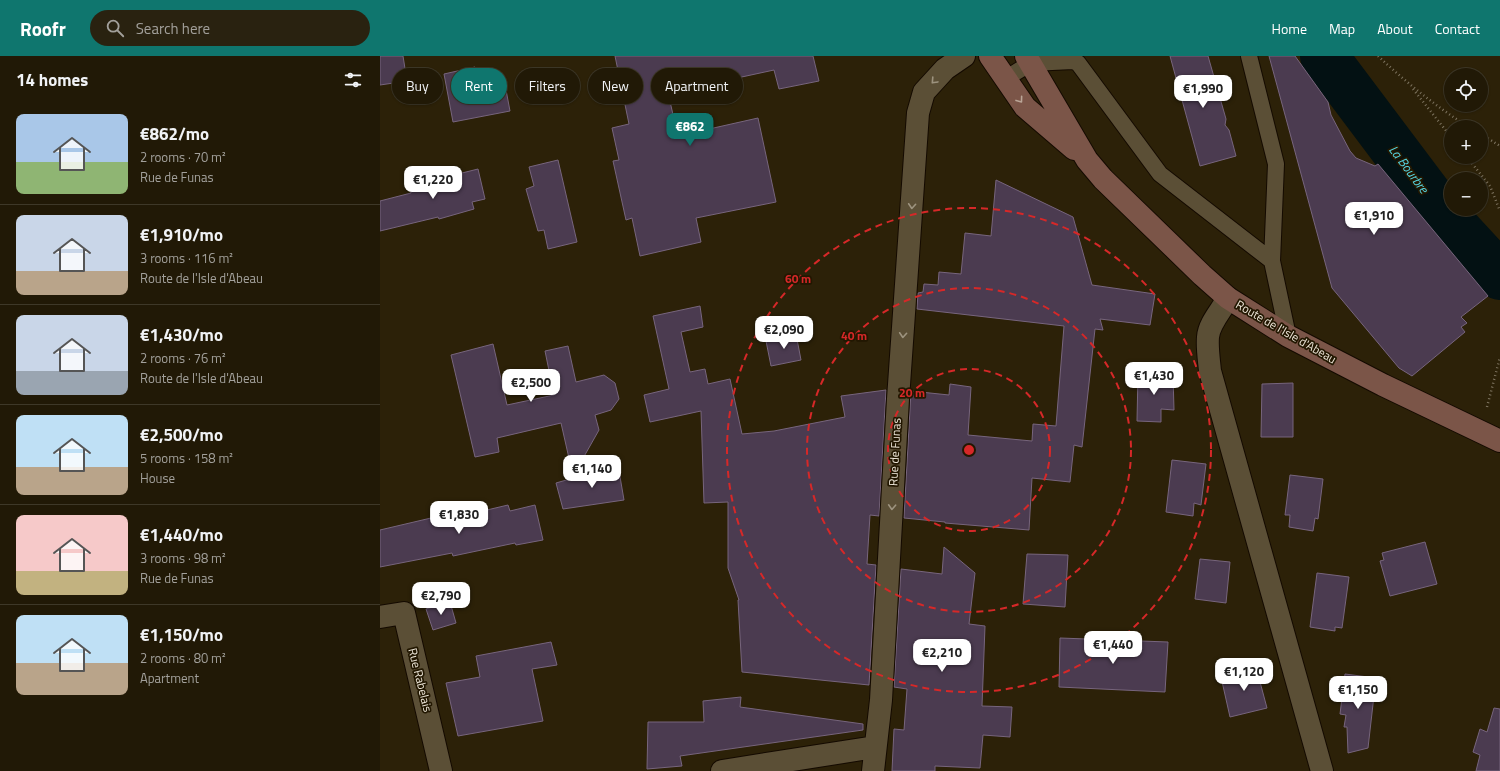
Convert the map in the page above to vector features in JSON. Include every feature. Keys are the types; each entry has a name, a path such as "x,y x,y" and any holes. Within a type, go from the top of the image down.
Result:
{"street":[{"name":"Rue de Funas","path":"873,771 880,700 898,399 918,113 924,92 945,69 964,56"},
{"name":"Route de l'Isle d'Abeau","path":"990,56 1025,107 1088,160"},
{"name":"Route de l'Isle d'Abeau","path":"1028,60 1088,160 1103,179 1202,276 1228,298 1288,336 1383,385 1490,436"},
{"path":"1228,298 1222,310 1215,319 1208,335 1210,371 1322,771"},
{"name":"Rue Rabelais","path":"380,617 404,613 441,771"},
{"path":"722,771 875,747"}],"lane":[{"path":"1249,56 1276,164 1272,261 1288,336"},
{"path":"1005,79 1028,60 1073,61 1078,63 1160,174 1272,261"}],"path":[{"path":"1378,56 1410,85 1458,120"},
{"path":"1410,85 1444,128"},
{"path":"1488,138 1500,146"},
{"path":"1473,164 1490,186 1500,211"},
{"path":"1490,436 1500,357"}],"building":[{"path":"380,56 403,56 405,68 392,68 392,83 380,85"},
{"path":"615,56 813,56 819,81 779,89 774,70 743,77 743,68 651,68 651,104 671,104 678,136 758,118 776,202 696,218 701,242 640,256 632,218 626,220 613,161 619,160 612,128 629,124 625,104 643,104 643,68 617,68"},
{"path":"1170,56 1208,56 1226,119 1225,125 1229,130 1236,156 1200,166"},
{"path":"1269,56 1295,56 1328,102 1331,115 1350,151 1356,158 1375,166 1378,164 1488,296 1461,317 1467,323 1461,327 1465,332 1412,376 1399,368 1332,288"},
{"path":"451,72 451,104 507,104 507,95 510,111 453,122 444,74"},
{"path":"558,160 577,242 548,249 544,230 538,231 526,189 534,186 529,167"},
{"path":"478,169 485,199 472,202 474,209 439,219 438,217 380,231 380,201 411,193 410,186"},
{"path":"996,180 1073,217 1092,285 1155,294 1150,325 1100,319 1103,330 1095,329 1082,447 1074,445 1070,482 1032,478 1029,530 904,518 911,391 949,395 950,384 971,387 968,435 1032,441 1033,424 1056,426 1064,326 917,309 918,293 923,292 924,284 938,285 939,272 961,274 965,233 991,236"},
{"path":"700,306 703,327 681,332 690,372 705,369 708,384 730,379 742,434 774,431 845,417 841,396 886,390 879,516 870,515 867,564 876,565 869,685 742,672 739,600 728,568 728,502 704,503 701,411 650,422 644,395 669,389 653,316"},
{"path":"796,334 801,360 771,366 766,341"},
{"path":"493,344 507,405 554,395 545,351 568,346 576,382 604,375 615,383 619,399 611,410 595,415 599,430 573,476 561,423 497,438 499,452 475,457 451,355"},
{"path":"1138,374 1173,375 1174,410 1161,409 1161,422 1137,421"},
{"path":"1293,383 1293,437 1261,437 1262,384"},
{"path":"1172,460 1206,464 1201,505 1194,503 1193,516 1166,512"},
{"path":"618,465 624,500 563,509 556,483"},
{"path":"1290,475 1323,479 1318,519 1315,518 1313,531 1289,527 1290,515 1285,515"},
{"path":"508,505 510,511 535,505 543,540 516,545 515,543 453,556 452,553 380,567 380,530 448,514 449,519"},
{"path":"1425,542 1437,584 1390,596 1380,561 1384,560 1382,553"},
{"path":"944,547 975,573 969,624 985,626 982,706 1012,707 1010,737 983,735 980,768 935,766 935,771 892,771 894,729 904,730 907,689 894,687 901,569 942,574"},
{"path":"1027,554 1068,555 1065,607 1023,604"},
{"path":"1200,559 1230,562 1226,603 1195,599"},
{"path":"1317,573 1349,577 1342,628 1335,627 1335,631 1310,627"},
{"path":"450,602 456,623 433,630 426,609"},
{"path":"1060,638 1168,642 1165,692 1059,687"},
{"path":"551,642 557,665 532,669 543,721 458,736 446,683 480,677 476,656"},
{"path":"1256,667 1267,708 1230,717 1221,677"},
{"path":"1345,674 1376,678 1368,748 1348,753 1347,727 1344,727 1346,715 1340,714"},
{"path":"741,697 740,707 863,724 863,730 680,756 682,766 647,769 648,722 704,722 703,701"},
{"path":"1494,708 1500,709 1500,771 1476,771 1480,755 1473,752 1480,729 1487,732"}],"waterway":[{"name":"La Bourbre","path":"1324,56 1442,213 1500,276"}]}
